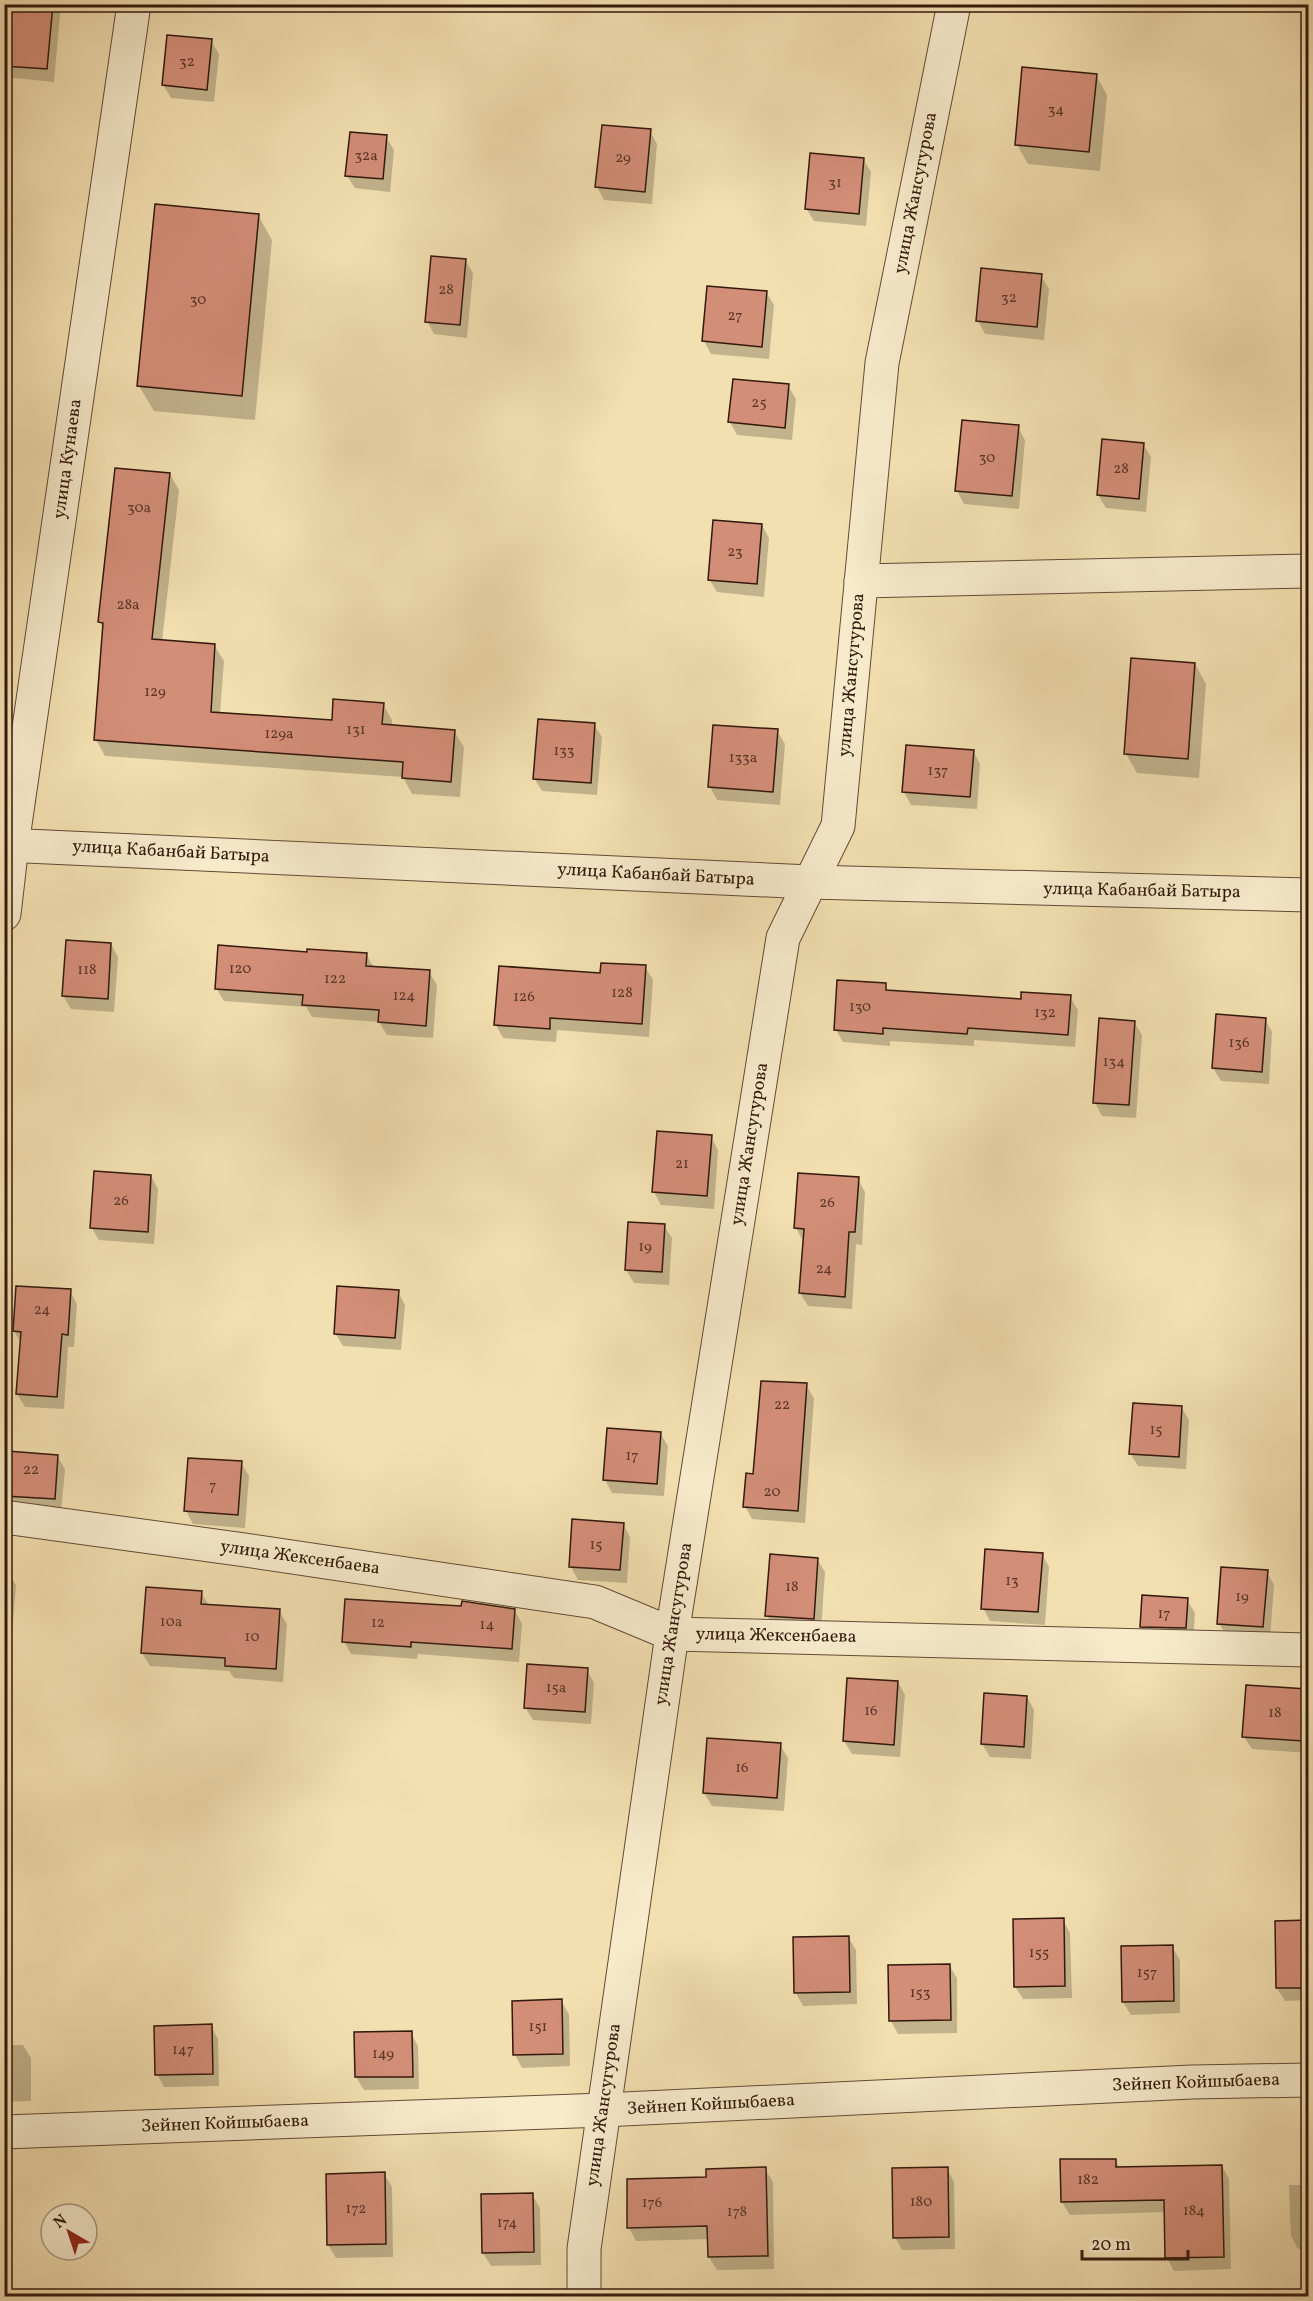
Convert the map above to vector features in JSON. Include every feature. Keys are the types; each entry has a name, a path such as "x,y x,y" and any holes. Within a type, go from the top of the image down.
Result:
{"street":[{"name":"улица Кунаева","path":"4,914 8,845 134,4"},
{"name":"улица Жансугурова","path":"584,2296 584,2249 672,1634 783,938 838,826 882,363 954,4"},
{"path":"861,581 1308,571"},
{"name":"улица Кабанбай Батыра","path":"8,845 810,882 1308,895"},
{"name":"улица Жексенбаева","path":"4,1517 596,1602 672,1634 1308,1650"},
{"name":"Зейнеп Койшыбаева","path":"4,2132 603,2110 1180,2083 1308,2080"}],"building":[{"path":"4,4 53,4 47,69 4,66"},
{"path":"167,35 212,39 207,90 162,85"},
{"path":"1022,67 1097,74 1089,152 1015,145"},
{"path":"602,125 651,129 645,192 595,187"},
{"path":"350,132 387,135 383,179 345,176"},
{"path":"810,153 864,158 859,214 805,209"},
{"path":"155,204 259,214 242,396 137,386"},
{"path":"431,256 466,259 460,325 425,322"},
{"path":"981,268 1042,274 1037,327 976,321"},
{"path":"707,286 767,291 762,347 702,341"},
{"path":"733,379 789,384 785,428 728,422"},
{"path":"962,420 1019,425 1012,496 955,491"},
{"path":"1102,439 1144,443 1139,499 1097,495"},
{"path":"115,468 170,473 152,639 215,644 211,712 332,720 333,699 384,703 382,724 455,730 451,782 402,778 403,762 94,740 103,623 98,622"},
{"path":"713,520 762,524 757,584 708,580"},
{"path":"1131,658 1195,663 1188,759 1124,754"},
{"path":"538,719 595,723 591,783 533,779"},
{"path":"713,725 778,729 773,792 708,787"},
{"path":"906,745 974,750 970,797 902,792"},
{"path":"66,940 111,943 108,999 62,996"},
{"path":"218,945 307,952 307,949 367,953 366,966 430,970 426,1026 378,1022 379,1010 302,1005 303,995 215,989"},
{"path":"601,963 646,965 642,1024 550,1018 550,1029 494,1025 499,966 600,973"},
{"path":"837,980 886,983 886,990 1021,999 1021,992 1071,995 1068,1035 968,1028 967,1034 883,1028 883,1034 834,1030"},
{"path":"1216,1014 1266,1018 1262,1072 1212,1068"},
{"path":"1099,1018 1135,1021 1129,1105 1093,1103"},
{"path":"657,1131 712,1135 707,1196 652,1192"},
{"path":"94,1171 151,1175 148,1232 90,1228"},
{"path":"798,1173 859,1177 855,1232 849,1232 845,1297 799,1293 804,1229 794,1228"},
{"path":"628,1222 665,1224 662,1272 625,1270"},
{"path":"16,1286 71,1289 68,1335 62,1334 57,1397 16,1394 21,1332 13,1331"},
{"path":"337,1286 399,1290 395,1338 334,1334"},
{"path":"761,1381 807,1383 798,1511 743,1507 746,1473 753,1474"},
{"path":"1133,1403 1182,1406 1179,1457 1129,1454"},
{"path":"607,1428 661,1432 657,1484 603,1480"},
{"path":"7,1451 58,1455 55,1499 4,1496"},
{"path":"188,1458 242,1461 238,1515 184,1511"},
{"path":"572,1519 624,1523 620,1570 569,1567"},
{"path":"985,1549 1043,1553 1038,1612 981,1609"},
{"path":"770,1554 818,1558 814,1619 765,1616"},
{"path":"1221,1567 1268,1570 1263,1627 1217,1624"},
{"path":"146,1587 202,1591 201,1604 280,1609 276,1669 225,1666 225,1658 141,1653"},
{"path":"1142,1595 1188,1598 1186,1628 1140,1627"},
{"path":"345,1599 461,1606 462,1601 515,1609 512,1649 411,1642 411,1647 342,1642"},
{"path":"527,1664 588,1668 585,1712 524,1708"},
{"path":"847,1678 898,1681 894,1745 843,1741"},
{"path":"1246,1685 1307,1689 1303,1741 1242,1737"},
{"path":"984,1693 1027,1696 1024,1747 981,1744"},
{"path":"707,1738 781,1743 777,1798 703,1793"},
{"path":"1064,1918 1065,1986 1014,1987 1013,1919"},
{"path":"1308,1920 1308,1988 1276,1988 1275,1921"},
{"path":"849,1936 850,1992 794,1993 793,1937"},
{"path":"1173,1945 1174,2001 1122,2002 1121,1946"},
{"path":"950,1964 951,2020 889,2021 888,1965"},
{"path":"562,1999 563,2054 513,2055 512,2001"},
{"path":"212,2024 213,2074 155,2075 154,2026"},
{"path":"412,2031 413,2077 355,2077 354,2032"},
{"path":"1060,2159 1116,2159 1116,2167 1222,2165 1224,2257 1165,2258 1164,2200 1061,2202"},
{"path":"766,2167 768,2256 708,2257 707,2226 627,2228 627,2179 706,2177 706,2169"},
{"path":"948,2167 949,2237 893,2238 892,2168"},
{"path":"385,2172 386,2244 327,2245 326,2174"},
{"path":"533,2193 534,2252 482,2253 481,2194"}]}
